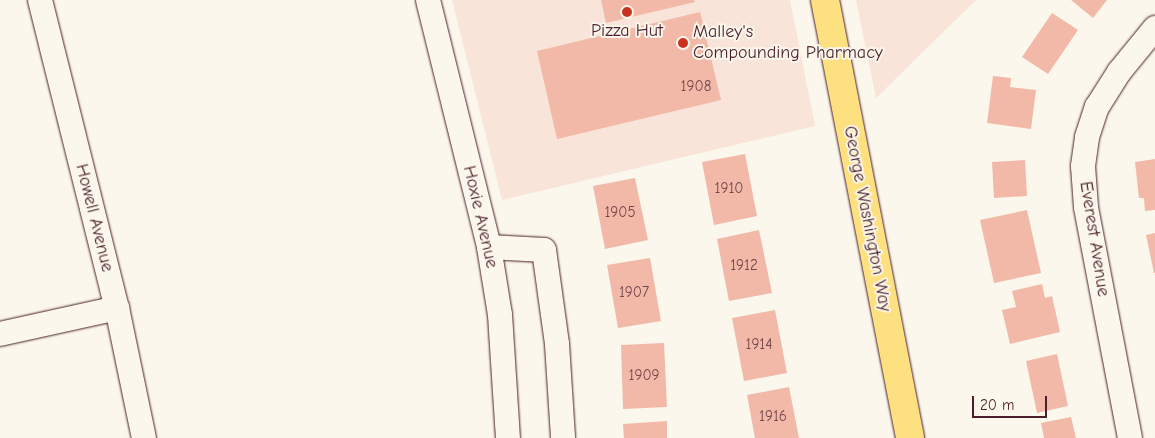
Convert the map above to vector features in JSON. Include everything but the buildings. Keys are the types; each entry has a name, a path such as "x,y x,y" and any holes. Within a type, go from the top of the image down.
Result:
{"main road":[{"name":"George Washington Way","path":"825,0 910,438"}],"street":[{"name":"Howell Avenue","path":"40,0 117,308 144,438"},
{"name":"Hoxie Avenue","path":"428,0 489,247 500,315 508,438"},
{"name":"Everest Avenue","path":"1130,438 1086,207 1083,166 1087,138 1097,107 1119,72 1155,28"},
{"path":"489,247 544,250 557,344 563,438"},
{"path":"0,334 117,308"}],"shaded area":[{"path":"452,0 790,0 815,126 502,200"},
{"path":"856,0 976,0 876,98"}],"place":[{"name":"Pizza Hut","path":"627,12"},
{"name":"Malley's Compounding Pharmacy","path":"683,43"}]}
